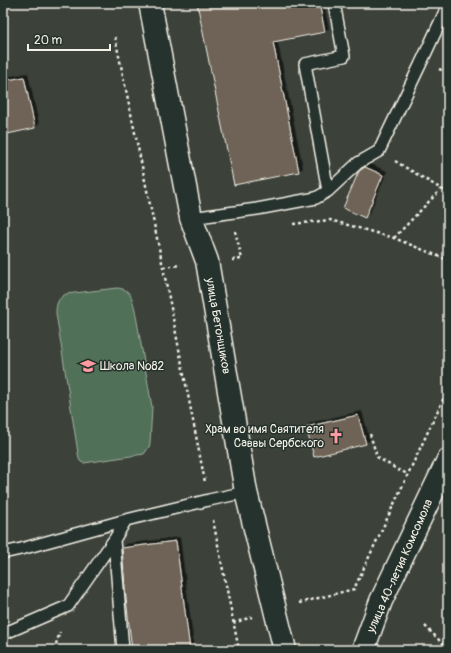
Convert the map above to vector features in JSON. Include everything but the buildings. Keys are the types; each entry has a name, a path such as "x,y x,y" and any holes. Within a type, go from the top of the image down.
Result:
{"street":[{"name":"улица Бетонщиков","path":"150,3 192,218 207,261 246,492 286,650"},
{"name":"улица 40-летия Комсомола","path":"363,650 381,601 448,460"}],"lane":[{"path":"328,191 305,64 344,56 334,3"},
{"path":"192,218 257,209 316,198 328,191 358,163 379,151 448,5"},
{"path":"3,553 126,520 246,492"},
{"path":"3,634 68,606 114,540 126,520"},
{"path":"114,540 123,650"}],"path":[{"path":"115,37 163,267 239,650"},
{"path":"379,151 448,193"},
{"path":"394,238 441,189"},
{"path":"290,225 330,220 394,238 448,260"},
{"path":"233,623 275,609 354,589 448,389"},
{"path":"370,434 377,457 398,470 408,474"},
{"path":"424,626 448,649"}],"green space":[{"path":"117,288 128,292 132,298 135,310 152,407 150,443 144,454 84,463 79,459 56,307 59,299 66,294"}],"place":[{"name":"Школа №82","path":"88,366"},
{"name":"Храм во имя Святителя Саввы Сербского","path":"336,436"}]}
